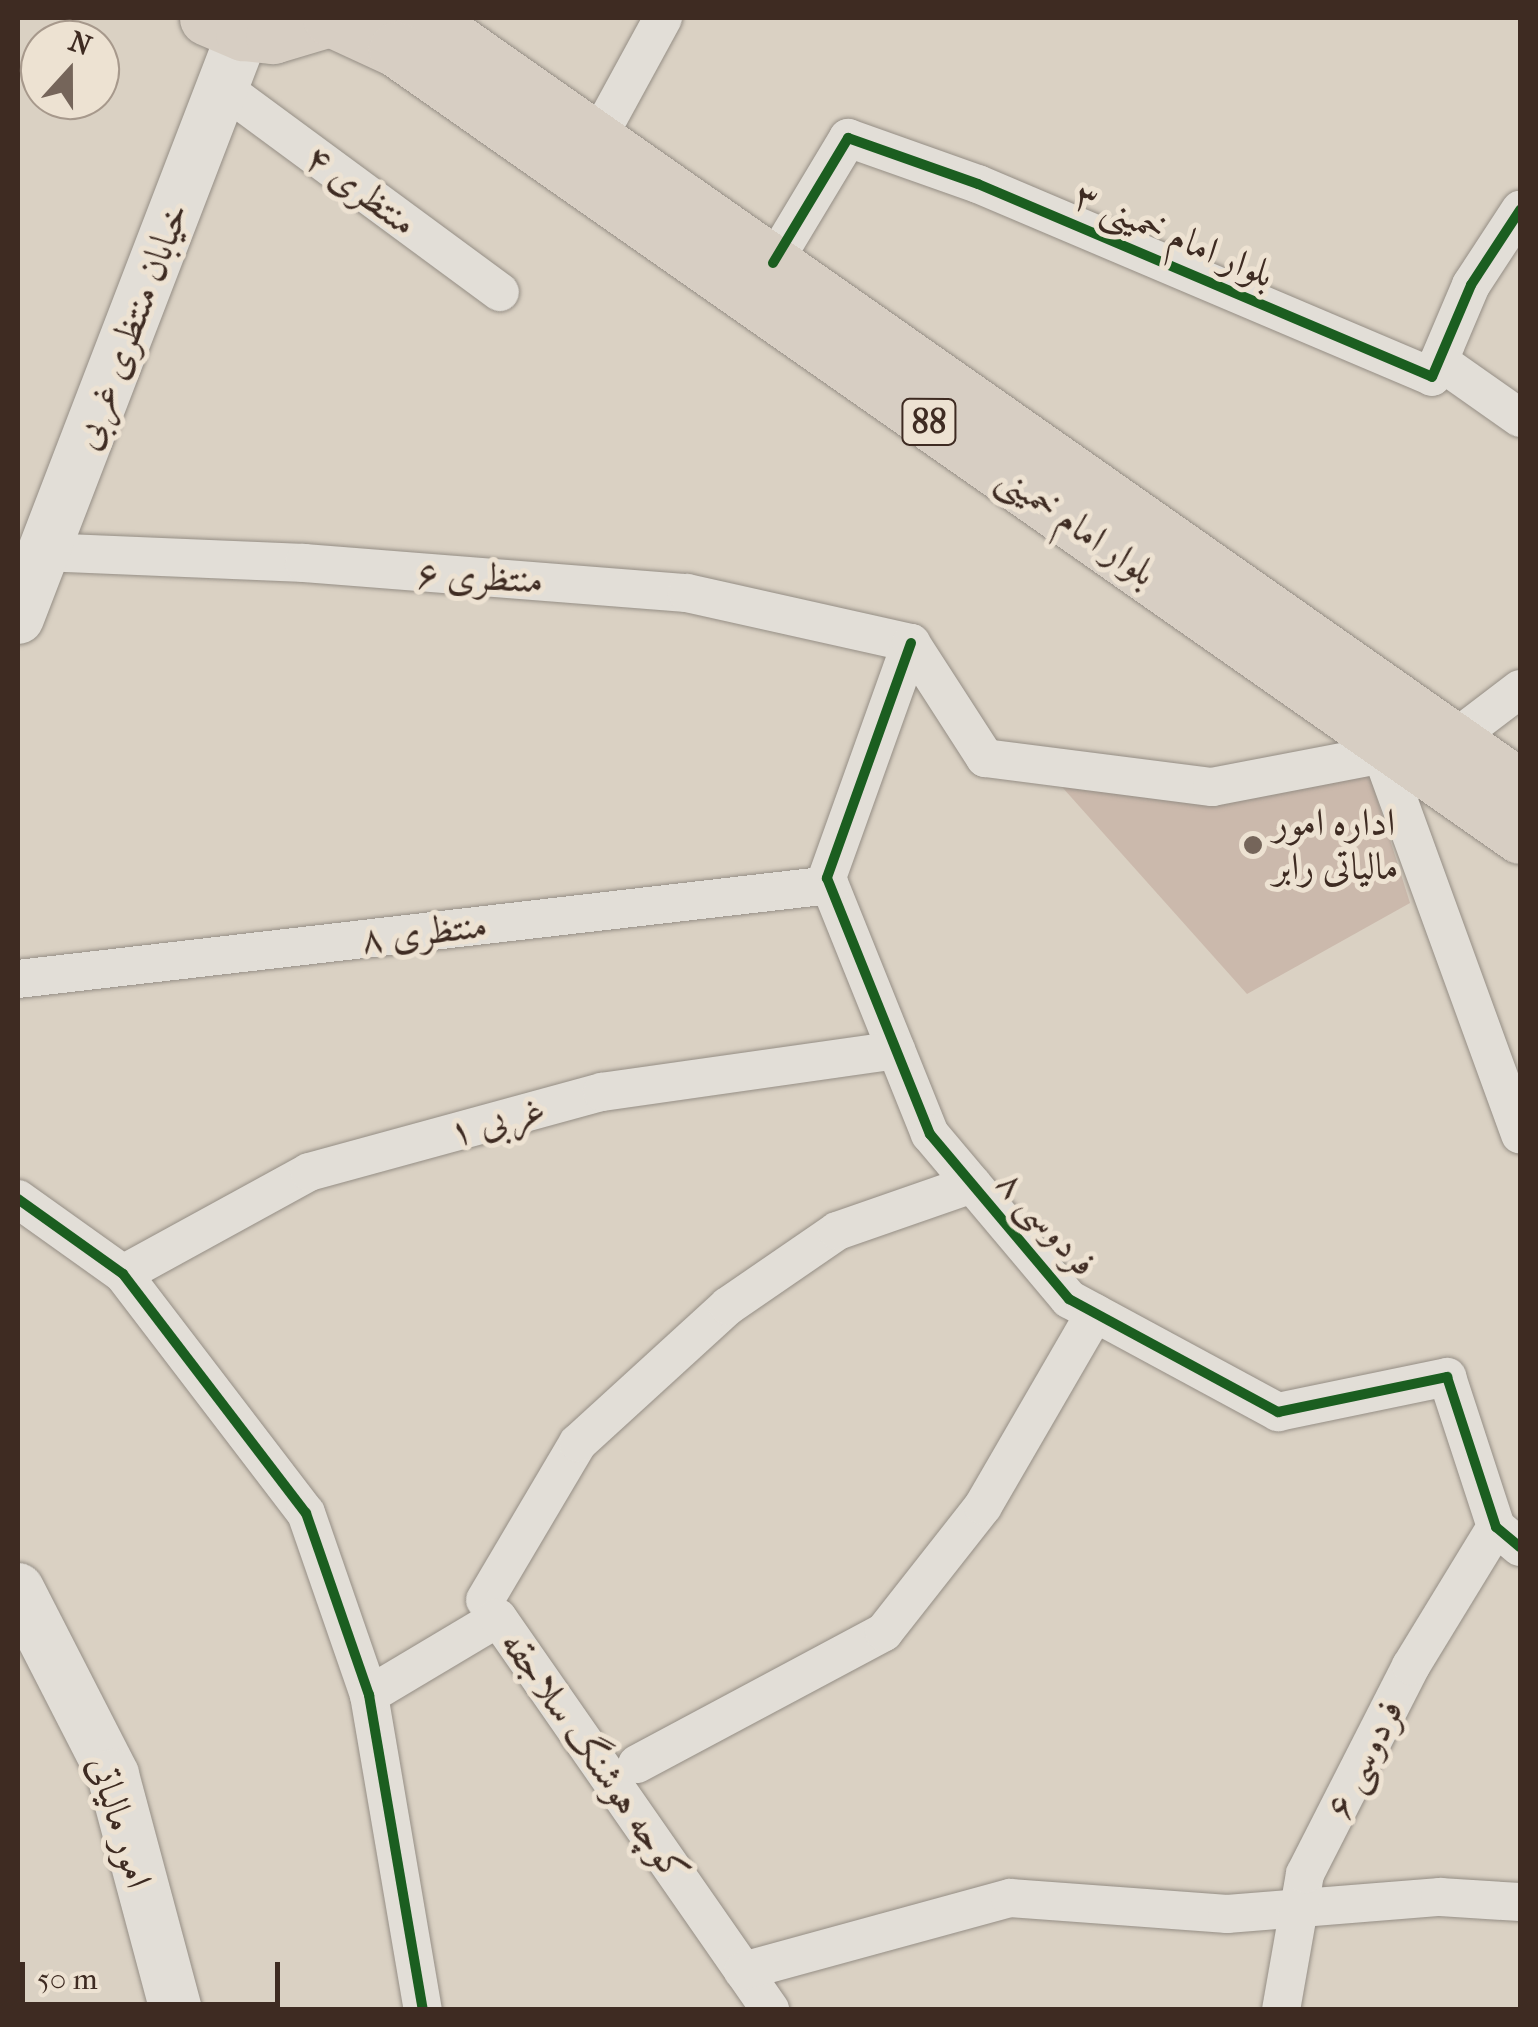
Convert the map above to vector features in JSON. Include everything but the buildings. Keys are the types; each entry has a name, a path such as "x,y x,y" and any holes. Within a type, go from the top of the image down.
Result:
{"main road":[{"name":"بلوار امام خمینی","path":"332,18 396,49 1391,753 1520,836"},
{"name":"88","path":"225,25 303,32 332,18"},
{"name":"بلوار امام خمینی","path":"423,18 1520,787"},
{"name":"خیابان منتظری غربی","path":"18,618 223,88 225,25"},
{"name":"امور مالیاتی","path":"18,1589 112,1774 176,2010"}],"street":[{"path":"596,139 663,18"},
{"name":"منتظری ۴","path":"223,88 500,292"},
{"name":"بلوار امام خمینی ۳","path":"773,263 848,138 978,184 1432,377 1439,361"},
{"path":"1520,210 1471,285 1439,361 1520,418"},
{"name":"منتظری ۶","path":"43,552 286,562 687,592 911,643"},
{"path":"911,643 985,758 1212,787 1391,753 1520,1135"},
{"path":"830,885 827,878 911,643"},
{"path":"1453,740 1520,690"},
{"name":"منتظری ۸","path":"18,980 830,885"},
{"name":"فردوسی ۸","path":"830,885 930,1134 1069,1300 1278,1412 1447,1378 1508,1537"},
{"name":"غربی ۱","path":"124,1274 309,1172 602,1092 896,1050"},
{"path":"485,1600 578,1444 728,1306 837,1231 972,1184"},
{"path":"18,1199 124,1274 306,1514 369,1695 423,2010"},
{"path":"637,1764 884,1632 983,1506 1096,1313"},
{"name":"فردوسی ۶","path":"1281,2010 1306,1874 1411,1666 1508,1537"},
{"name":"کوچه هوشنگ سلاجقه","path":"369,1695 498,1618 742,1971"},
{"path":"770,2010 742,1971 1010,1898 1227,1914 1440,1897 1520,1902"}],"cycle path":[{"path":"773,263 848,138 978,184 1432,377 1471,285 1520,210"},
{"path":"911,643 827,878 930,1134 1069,1299 1278,1412 1447,1377 1496,1527 1520,1547"},
{"path":"18,1199 123,1274 306,1513 369,1695 423,2010"}],"place":[{"name":"اداره امور مالیاتی رابر","path":"1253,845"}]}
